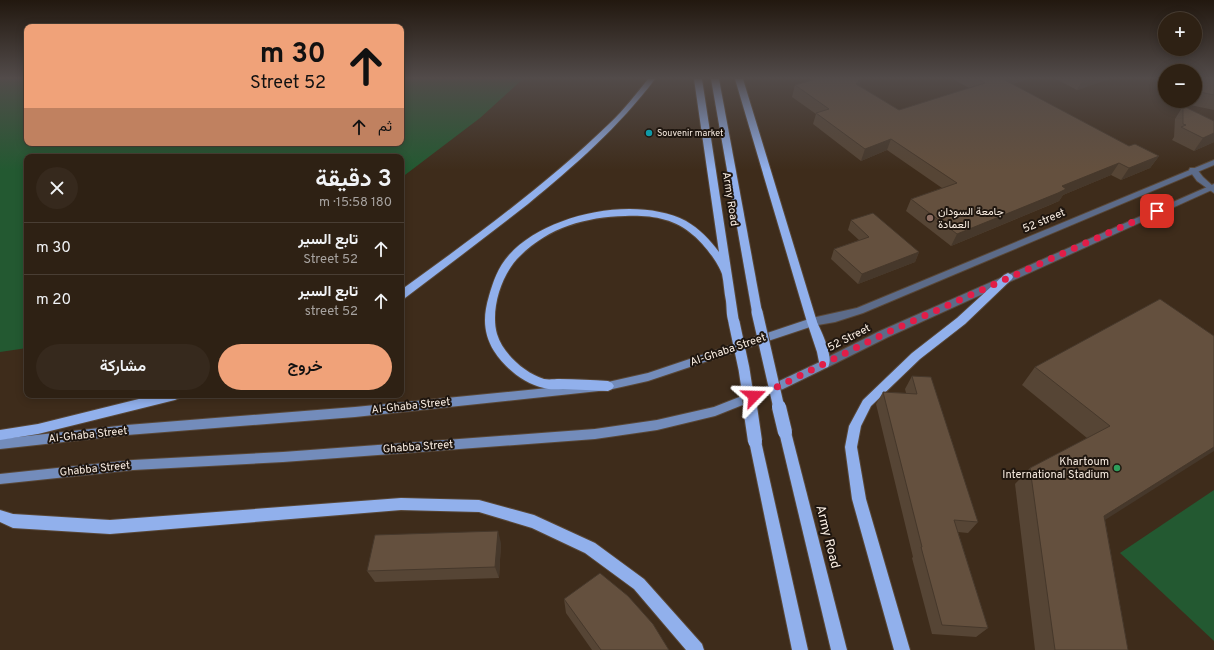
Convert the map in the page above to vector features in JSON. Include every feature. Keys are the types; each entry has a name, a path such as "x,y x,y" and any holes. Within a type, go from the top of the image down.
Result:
{"highway":[{"path":"404,293 469,246 559,174 614,124 626,109"},
{"name":"Army Road","path":"702,109 726,272 734,322 744,369 755,441 800,650"},
{"name":"Army Road","path":"720,109 757,312 839,650"},
{"path":"748,109 812,322 823,352 824,364"},
{"path":"608,386 543,383 519,372 500,348 492,335 490,314 497,285 506,265 522,249 541,234 560,224 578,218 611,213 638,212 658,215 680,222 696,232 710,246 726,272"},
{"path":"902,648 859,499 851,447 855,426 867,403 889,384 916,356 961,321 1008,277"},
{"path":"0,435 45,427 163,398"},
{"path":"0,516 13,521 110,527 401,504 479,506 534,522 590,548 639,584 696,650"}],"main road":[{"name":"Al-Ghaba Street","path":"0,444 127,430 355,412 608,386 648,377 812,322"},
{"name":"Ghabba Street","path":"0,479 133,465 291,457 595,434 657,425 715,411 779,386 824,364"}],"street":[{"path":"1008,277 1213,188 1193,170 1214,162"},
{"name":"52 Street","path":"812,322 835,318 860,311 1193,170"},
{"name":"52 Street","path":"824,364 884,334 1008,277"}],"green space":[{"path":"0,109 24,109 24,146 404,146 404,109 490,109 404,176 404,154 24,154 24,348 0,352"},
{"path":"1214,490 1214,641 1120,553"}],"building":[{"path":"828,109 1060,109 1129,146 1135,144 1159,156 1129,168 1119,163 1062,186 1066,189 1058,193 957,234 911,199 957,183 891,139 865,149 816,113"},
{"path":"1183,109 1190,109 1214,121 1214,133 1203,138 1181,127 1186,125 1183,124"},
{"path":"873,213 919,252 862,274 834,249 869,237 851,220"},
{"name":"Khartoum International Stadium","path":"1160,299 1214,336 1214,447 1104,516 1128,650 1055,650 1030,468 1110,426 1035,367"},
{"path":"912,376 931,377 978,522 954,520 988,628 942,625 921,547 883,392 917,394"},
{"path":"498,531 495,567 367,571 375,535"},
{"path":"600,573 628,596 653,624 669,650 601,650 564,599"}],"place":[{"name":"Souvenir market","path":"649,133"},
{"name":"جامعة السودان العمادة","path":"930,218"},
{"name":"Khartoum International Stadium","path":"1117,468"}],"route":[{"path":"754,396 779,386 884,334 1157,211"}]}
